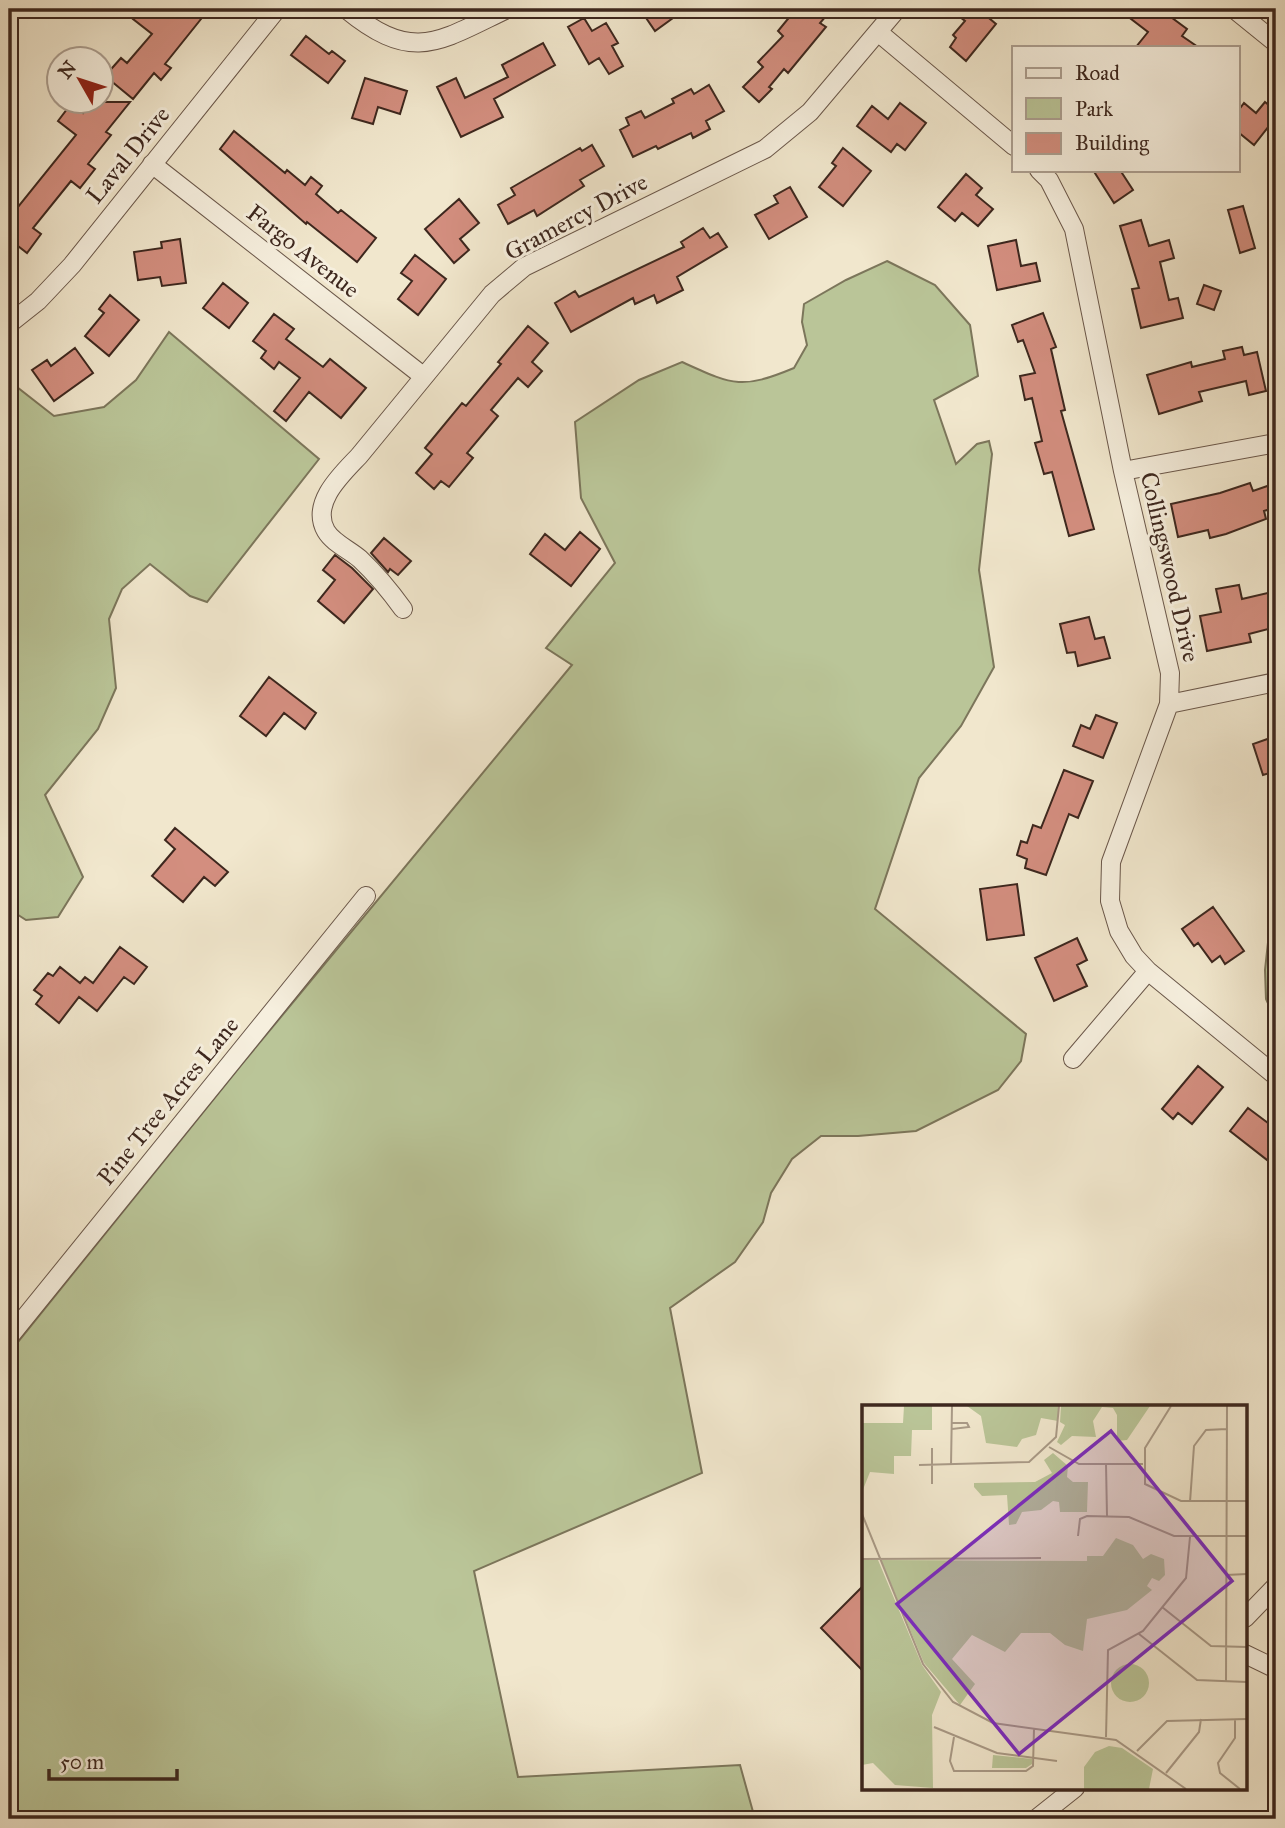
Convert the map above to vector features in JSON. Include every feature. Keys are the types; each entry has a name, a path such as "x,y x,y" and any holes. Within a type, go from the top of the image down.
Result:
{"street":[{"name":"Laval Drive","path":"9,324 38,301 72,265 277,9"},
{"path":"346,9 370,29 391,39 418,43 442,40 507,9"},
{"name":"Gramercy Drive","path":"403,609 382,581 326,532 322,516 326,499 337,479 492,294 524,267 765,149 810,112 897,9"},
{"path":"1234,9 1276,43"},
{"path":"878,33 1012,144"},
{"name":"Fargo Avenue","path":"152,164 423,376"},
{"name":"Collingswood Drive","path":"1041,172 1049,180 1074,229 1124,471 1170,673 1169,704 1111,862 1110,901 1119,931 1134,956 1148,971 1276,1076"},
{"path":"1124,471 1276,443"},
{"path":"1169,704 1276,682"},
{"name":"Pine Tree Acres Lane","path":"9,1337 366,896"},
{"path":"1073,1059 1148,971"},
{"path":"1246,1617 1276,1586"},
{"path":"1246,1654 1276,1669"},
{"path":"1036,1819 1072,1790"}],"green space":[{"path":"887,261 935,285 970,325 978,376 934,400 956,464 977,444 989,441 992,454 979,570 994,667 961,726 919,778 875,909 1026,1034 1021,1061 998,1090 916,1131 821,1136 792,1159 771,1193 763,1222 735,1262 670,1308 702,1473 474,1571 518,1777 740,1765 755,1819 9,1819 9,1353 242,1064 572,665 546,648 615,563 581,498 575,422 639,380 682,362 714,376 737,382 761,380 794,368 807,345 802,322 804,304"},
{"path":"169,332 319,459 207,602 190,596 150,564 122,589 109,619 116,688 98,729 45,795 83,877 58,917 26,920 9,909 9,375 17,387 54,416 104,407 136,380"},
{"path":"1276,872 1276,1021 1266,999 1265,970 1269,933 1268,897"}],"building":[{"path":"141,9 157,9 165,15 170,9 187,9 201,19 165,64 171,68 161,80 154,73 133,99 116,85 116,64 121,58 127,63 152,34 133,19"},
{"path":"640,9 667,9 673,18 655,31"},
{"path":"796,9 832,9 820,23 826,27 788,73 784,69 769,87 772,89 759,102 743,87 763,67 758,62 783,36 778,31"},
{"path":"950,9 978,9 996,24 966,61 950,47 956,38 953,35 965,21"},
{"path":"1118,9 1160,9 1187,29 1182,36 1197,46 1137,46 1148,32"},
{"path":"584,18 592,31 606,23 618,43 612,46 623,66 609,74 599,58 589,64 568,27"},
{"path":"306,36 329,54 332,51 345,61 328,83 291,55"},
{"path":"543,43 555,65 494,99 503,117 461,137 437,87 456,78 465,98 508,77 502,65"},
{"path":"365,78 407,91 400,114 378,107 373,124 352,118"},
{"path":"709,85 724,111 706,121 710,129 693,138 691,133 658,149 656,146 633,157 620,130 629,125 626,118 641,111 645,118 674,103 672,99 691,89 694,94"},
{"path":"116,102 130,102 106,132 111,135 88,164 95,169 80,188 71,181 33,228 41,234 27,253 9,239 9,218 76,135 58,121 62,116 116,116"},
{"path":"1265,102 1276,111 1276,117 1254,145 1240,134 1240,108 1244,103 1256,113"},
{"path":"900,103 926,123 905,150 897,144 891,152 857,126 872,106 888,119"},
{"path":"234,131 285,173 287,170 305,185 311,177 322,186 316,194 338,213 341,210 376,238 357,262 307,222 306,224 220,149"},
{"path":"592,145 604,166 580,180 584,186 537,216 534,210 508,224 498,205 515,195 511,188 580,148 582,151"},
{"path":"843,148 871,171 843,206 819,187 836,166 832,163"},
{"path":"1094,172 1121,172 1133,190 1114,203"},
{"path":"966,174 982,188 976,195 993,209 978,226 962,213 955,221 938,207"},
{"path":"790,187 807,217 769,239 755,215 778,203 774,196"},
{"path":"459,199 479,223 460,239 469,250 454,263 425,229"},
{"path":"1243,206 1255,248 1240,253 1228,210"},
{"path":"1141,220 1149,246 1169,240 1174,258 1160,262 1169,300 1178,298 1183,318 1141,328 1132,289 1139,288 1120,226"},
{"path":"703,228 710,238 718,233 727,247 677,277 683,290 657,303 654,295 635,304 633,298 571,332 555,303 575,291 579,297 684,247 681,242"},
{"path":"180,239 186,283 162,286 160,277 138,280 134,252 162,248 161,242"},
{"path":"1016,240 1021,266 1036,263 1040,281 997,290 988,246"},
{"path":"415,255 446,279 418,315 398,299 412,281 401,273"},
{"path":"223,283 248,303 229,328 203,308"},
{"path":"1204,285 1221,291 1214,310 1197,304"},
{"path":"110,295 139,320 109,356 85,336 104,313 99,309"},
{"path":"1043,313 1056,347 1051,349 1065,410 1061,411 1094,529 1069,536 1052,472 1044,474 1035,443 1042,441 1032,398 1025,400 1020,376 1035,373 1023,340 1018,342 1012,325"},
{"path":"274,314 294,329 286,339 323,367 330,359 366,388 341,418 309,392 286,421 274,411 300,378 279,362 274,369 261,358 266,351 253,341"},
{"path":"528,326 548,343 532,362 542,371 528,387 518,378 491,410 498,416 467,453 473,458 449,487 441,481 434,489 416,473 432,454 425,448 462,403 466,406"},
{"path":"1242,347 1244,355 1257,352 1266,391 1249,395 1246,381 1199,392 1202,401 1159,414 1147,375 1191,362 1192,367 1225,359 1223,351"},
{"path":"75,348 93,373 54,401 32,370 47,360 51,366"},
{"path":"1250,483 1253,491 1276,483 1276,507 1264,511 1266,519 1210,538 1208,530 1178,537 1171,504"},
{"path":"580,532 600,549 571,586 530,554 545,534 565,550"},
{"path":"384,538 411,561 398,575 390,569 388,572 371,553"},
{"path":"335,555 373,589 344,623 318,601 335,580 323,570"},
{"path":"1239,585 1242,599 1276,591 1276,627 1249,634 1251,642 1207,651 1200,616 1221,612 1216,589"},
{"path":"1089,617 1095,639 1104,637 1110,658 1078,666 1075,652 1067,653 1060,624"},
{"path":"269,677 316,713 305,729 284,713 266,736 240,716"},
{"path":"1096,715 1117,723 1103,758 1073,746 1081,725 1090,729"},
{"path":"1276,736 1276,771 1263,775 1253,744"},
{"path":"1064,770 1093,781 1078,818 1069,814 1046,875 1025,868 1027,859 1017,855 1021,841 1027,843 1033,825 1041,828"},
{"path":"175,828 228,872 215,886 204,877 183,902 152,876 175,849 165,840"},
{"path":"1017,884 1024,935 987,940 980,889"},
{"path":"1213,907 1244,951 1225,964 1220,956 1212,962 1198,943 1194,946 1182,929"},
{"path":"1077,938 1087,960 1077,965 1087,986 1054,1001 1035,958"},
{"path":"120,947 147,967 134,984 124,977 97,1011 79,997 59,1023 36,1004 42,996 34,990 48,973 53,976 60,967 80,983 85,977 93,983"},
{"path":"1198,1066 1223,1087 1192,1124 1178,1113 1173,1119 1162,1109"},
{"path":"1248,1108 1276,1129 1276,1167 1230,1131"},
{"path":"862,1587 862,1670 821,1628"}]}
